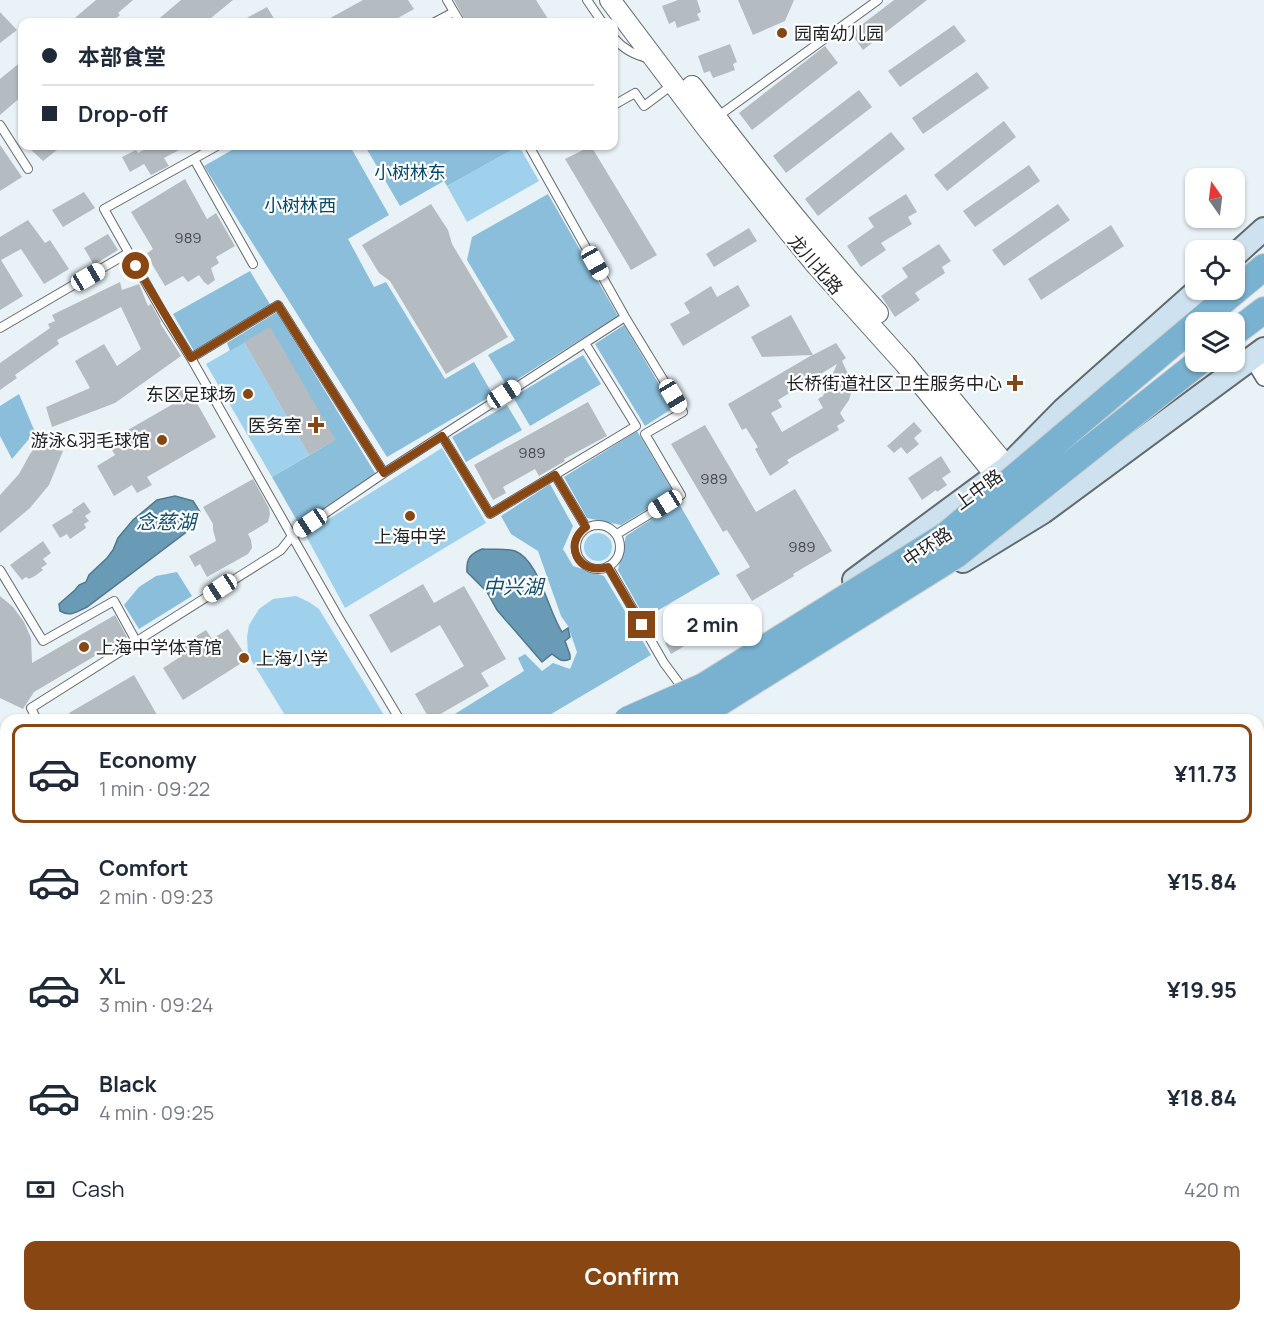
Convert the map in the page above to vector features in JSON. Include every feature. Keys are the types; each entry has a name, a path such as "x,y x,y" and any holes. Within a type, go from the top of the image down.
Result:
{"highway":[{"name":"中环路","path":"1210,312 1264,267"},
{"path":"1245,325 1264,310"},
{"name":"中环路","path":"641,714 704,686 946,535 1185,333"},
{"name":"中环路","path":"699,714 956,555 1186,372"}],"main road":[{"path":"1245,246 1264,229"},
{"name":"上中路","path":"698,714 722,682 1001,471 1063,410 1187,300"},
{"name":"上中路","path":"699,714 1037,516 1258,353"}],"street":[{"name":"龙川北路","path":"610,0 705,126 796,240 1001,471"},
{"name":"龙川北路","path":"627,0 716,118 813,240 908,346 1037,516"},
{"path":"1258,353 1264,378"}],"lane":[{"path":"447,0 458,18"},
{"path":"586,0 599,18"},
{"path":"716,118 878,0"},
{"path":"443,18 454,12"},
{"path":"618,43 640,57 656,60"},
{"path":"618,103 635,93 644,106 673,84"},
{"path":"0,125 28,169"},
{"path":"210,150 104,209 396,714"},
{"path":"531,150 625,317 683,412 645,435 681,495 616,534"},
{"path":"194,159 253,264"},
{"path":"0,328 128,253"},
{"path":"191,358 278,305 384,473"},
{"path":"34,714 31,708 280,550 292,536 384,473 625,317"},
{"path":"442,436 490,514 636,426 585,342"},
{"path":"555,475 586,527"},
{"path":"605,525 616,534 620,541 620,549 614,562 608,567 594,569 581,562 575,548 576,541 586,527 605,525"},
{"path":"608,567 696,714"},
{"path":"0,570 43,641 114,601 136,641"}],"shaded area":[{"path":"512,150 521,150 539,181 467,222 447,186"},
{"name":"东区足球场","path":"244,342 309,455 272,477 206,364"},
{"path":"442,448 486,523 345,608 305,534"},
{"path":"598,533 608,537 612,547 608,557 598,561 588,557 584,547 588,537"},
{"path":"296,596 319,609 383,714 284,714 248,655 249,625 259,609 273,599"}],"green space":[{"name":"小树林西","path":"232,150 352,150 389,215 348,239 374,287 386,282 445,379 474,362 493,395 387,457 204,166"},
{"name":"小树林东","path":"367,150 512,150 447,186 444,181 400,206"},
{"path":"548,194 618,316 507,386 488,355 515,340 467,260 472,237"},
{"path":"250,271 271,306 194,351 173,314"},
{"path":"277,312 375,473 300,526 272,477 335,440 270,328 230,351 227,343"},
{"path":"624,325 673,408 645,426 595,344"},
{"path":"583,355 601,384 530,426 513,397"},
{"path":"19,394 35,432 12,459 0,436 0,406"},
{"path":"507,405 522,430 466,462 452,437"},
{"path":"637,431 674,493 621,525 587,518 564,477"},
{"path":"550,484 573,526 563,549 573,566 604,576 651,655 551,714 455,714 524,671 518,658 525,654 542,671 553,663 570,669 577,652 568,626 561,616 538,551 511,534 501,516"},
{"path":"678,502 720,574 645,618 618,570 626,536"},
{"path":"177,572 192,596 139,629 124,605 139,587 156,576"}],"water":[{"name":"念慈湖","path":"175,496 193,501 200,512 197,524 87,607 70,614 60,611 59,604 79,585 86,582 89,575 107,558 118,538 133,520 157,500"},
{"name":"中兴湖","path":"482,549 515,551 530,564 562,632 568,628 570,637 565,641 570,659 559,659 552,654 542,662 497,610 487,592 467,572 470,558"}],"building":[{"path":"96,0 133,0 118,13 120,15 117,18 75,18"},
{"path":"181,0 233,0 211,18 160,18"},
{"path":"363,0 408,0 414,9 398,18 330,18"},
{"path":"454,0 536,0 547,18 464,18"},
{"path":"678,0 697,0 701,12 697,14 700,20 677,28 675,21 669,24 662,6"},
{"path":"738,0 794,0 785,21 753,35"},
{"path":"894,0 927,0 863,50 851,33"},
{"path":"267,7 274,18 246,18"},
{"path":"0,12 17,30 0,43"},
{"path":"954,25 966,41 900,87 888,71"},
{"path":"730,44 737,62 733,64 735,70 713,78 710,71 704,73 698,56"},
{"path":"825,46 838,63 752,130 739,113"},
{"path":"18,64 18,99 0,115 0,79"},
{"path":"977,72 989,88 923,134 912,118"},
{"path":"859,90 872,107 786,173 773,156"},
{"path":"1004,121 1016,137 947,191 934,175"},
{"path":"891,132 905,149 818,216 805,199"},
{"path":"0,145 22,177 0,191"},
{"path":"31,150 57,150 43,161"},
{"path":"136,150 138,153 144,150 179,150 164,158 169,166 151,175 144,164 130,172 122,157"},
{"path":"583,150 593,150 657,255 631,270 565,159"},
{"path":"1029,165 1040,181 975,227 963,211"},
{"path":"185,179 207,219 216,213 235,246 216,257 219,263 211,268 215,280 208,285 199,275 188,282 183,276 165,286 146,254 153,249 131,212"},
{"path":"84,192 95,208 63,227 52,210"},
{"path":"906,194 917,212 908,217 912,224 881,243 886,250 861,267 847,246 874,227 868,218"},
{"path":"431,204 448,230 452,244 508,337 446,374 390,281 379,273 362,245"},
{"path":"1058,204 1070,220 1004,266 992,250"},
{"path":"28,220 45,243 50,240 69,269 44,284 21,249 1,260 23,296 0,310 0,237"},
{"path":"1111,225 1124,246 1041,300 1028,279"},
{"path":"749,228 757,241 714,267 706,254"},
{"path":"108,234 118,250 94,265 84,248"},
{"path":"939,244 951,261 942,267 945,273 915,293 920,300 895,317 881,296 908,277 902,268"},
{"path":"120,282 122,290 139,284 148,306 151,304 181,356 115,403 52,427 46,407 90,388 75,361 104,344 117,366 141,349 121,307 57,340 59,344 15,375 17,378 0,390 0,363 50,328 48,324 55,321 52,315"},
{"path":"738,285 750,306 683,346 670,324 690,313 684,303 711,286 717,297"},
{"path":"791,315 813,355 836,343 846,358 842,361 850,378 851,393 840,413 845,421 837,426 839,430 787,460 789,463 770,476 755,449 758,447 746,428 742,430 728,404 812,355 762,357 751,337","holes":["837,364 823,396 818,399 823,408 782,432 771,413 782,407 778,400"]},
{"path":"270,327 336,440 309,455 244,342"},
{"name":"游泳&羽毛球馆","path":"182,388 189,389 216,437 147,477 152,485 137,493 132,485 114,496 97,466 115,455 107,442 173,404 169,398 172,393"},
{"path":"588,402 607,436 564,459 565,461 539,476 535,469 503,487 506,493 493,500 474,465"},
{"path":"914,422 922,431 914,438 919,444 907,454 901,447 894,453 887,446"},
{"path":"705,425 756,512 795,489 832,551 752,601 736,575 750,567 727,530 723,532 671,444"},
{"path":"37,445 63,451 49,485 30,508 0,533 0,495 19,474"},
{"path":"941,456 951,472 942,478 947,485 922,500 908,478"},
{"path":"253,479 269,508 268,522 248,534 252,548 248,554 207,577 200,564 195,567 189,556 216,541 213,524 203,507"},
{"path":"84,502 91,512 85,516 89,521 84,524 86,528 70,539 67,534 60,538 52,525"},
{"path":"43,541 51,553 43,559 47,564 35,576 22,580 10,565"},
{"path":"423,584 434,603 464,586 506,659 481,673 489,686 440,714 427,714 415,694 464,666 440,625 391,653 369,615"},
{"name":"上海中学体育馆","path":"0,596 13,607 24,622 31,638 32,663 115,615 127,637 34,692 23,709 0,698"},
{"path":"731,605 737,615 671,654 665,643"},
{"path":"228,629 248,659 183,700 163,668 180,657 175,649 206,630 212,639"},
{"path":"134,675 157,714 70,714"}],"place":[{"name":"园南幼儿园","path":"782,33"},
{"name":"长桥街道社区卫生服务中心","path":"1015,383"},
{"name":"东区足球场","path":"248,394"},
{"name":"医务室","path":"316,425"},
{"name":"游泳&羽毛球馆","path":"162,440"},
{"name":"上海中学","path":"410,516"},
{"name":"上海中学体育馆","path":"84,647"},
{"name":"上海小学","path":"244,658"}],"route":[{"path":"136,266 191,358 278,305 384,473 442,436 490,514 555,475 586,527 576,541 577,556 581,562 594,569 608,567 642,625"}]}
